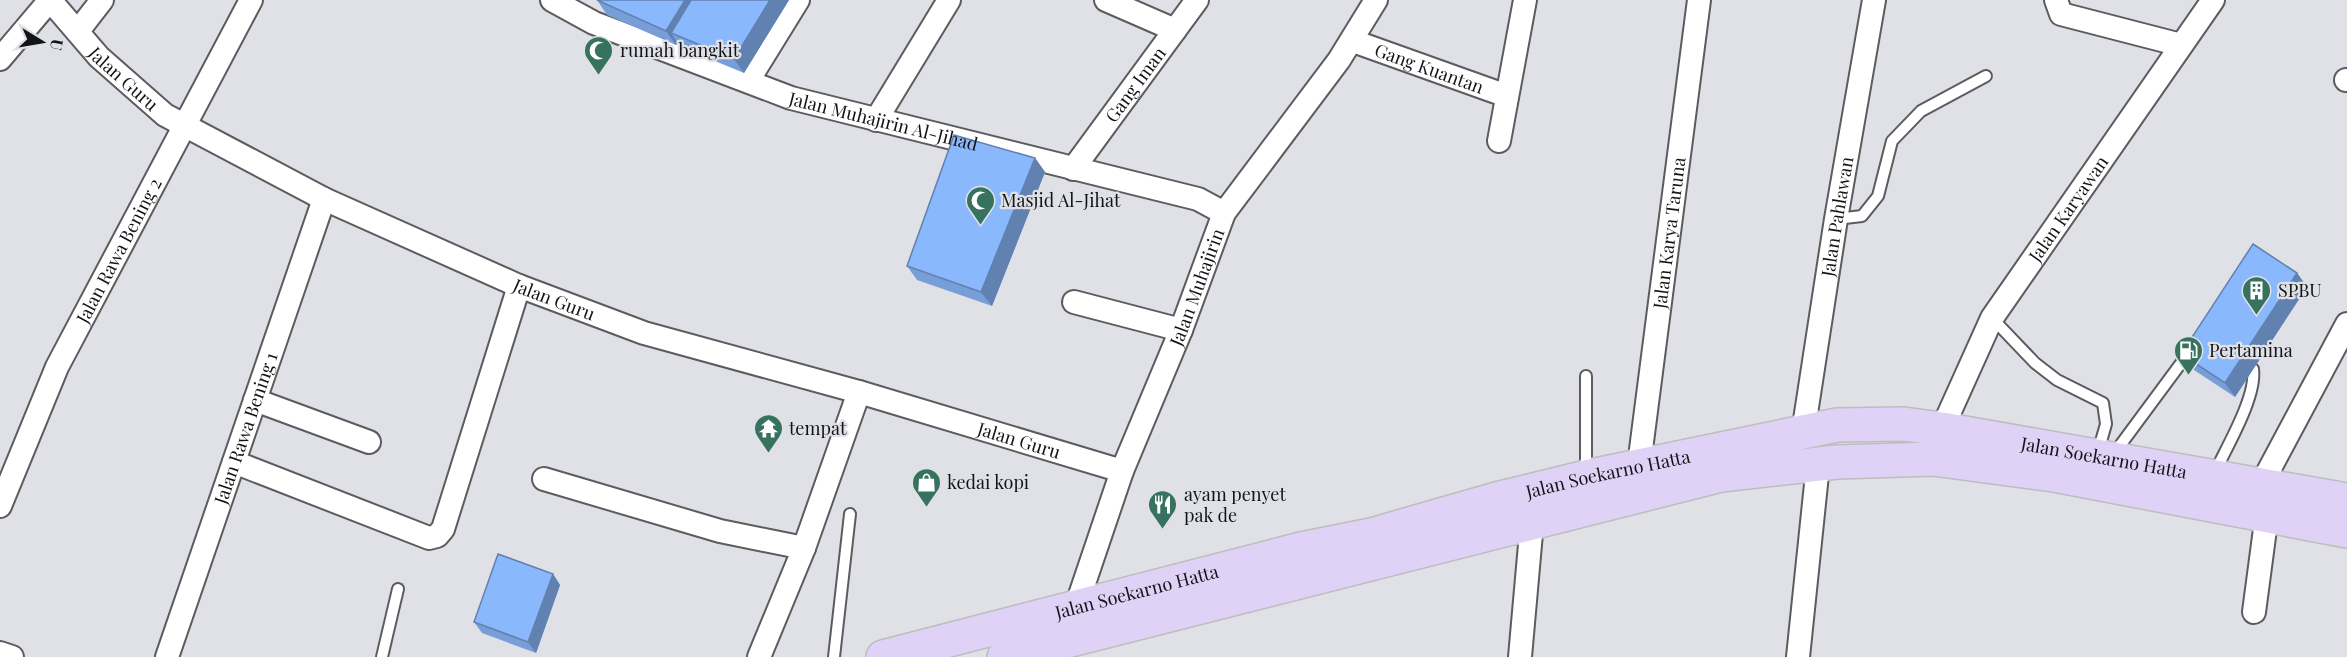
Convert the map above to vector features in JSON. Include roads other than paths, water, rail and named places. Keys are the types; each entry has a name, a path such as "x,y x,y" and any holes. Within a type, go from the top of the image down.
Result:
{"main road":[{"name":"Jalan Soekarno Hatta","path":"1004,657 1510,517 1586,477 1838,425 1904,424 1942,429 2213,477 2264,500 2347,531"},
{"name":"Jalan Soekarno Hatta","path":"882,657 1301,549 1371,536 1510,517 1721,475 1909,458 1933,459 2264,500 2347,500"}],"street":[{"name":"Jalan Guru","path":"50,0 107,64 165,115 324,199 519,286 644,333 859,392 1122,471"},
{"path":"0,59 50,0"},
{"path":"78,31 102,0"},
{"name":"Jalan Rawa Bening 2","path":"0,506 57,367 162,165 186,127 251,0"},
{"name":"Jalan Muhajirin Al-Jihad","path":"552,0 599,15 791,98 1198,199 1224,213"},
{"path":"748,81 798,0"},
{"path":"876,120 949,0"},
{"path":"1106,0 1175,30"},
{"name":"Gang Iman","path":"1073,169 1197,0"},
{"name":"Jalan Muhajirin","path":"1076,607 1122,471 1181,330 1224,213 1353,41 1376,0"},
{"path":"1500,141 1525,0"},
{"name":"Jalan Karya Taruna","path":"1639,465 1699,0"},
{"name":"Jalan Pahlawan","path":"1803,433 1836,219 1874,0"},
{"path":"2056,0 2061,14 2181,45"},
{"name":"Jalan Karyawan","path":"1942,429 1992,318 2213,0"},
{"name":"Gang Kuantan","path":"1353,41 1507,96"},
{"name":"Jalan Rawa Bening 1","path":"167,657 324,199"},
{"path":"234,462 429,538 437,536 443,529 519,286"},
{"path":"1074,302 1181,330"},
{"path":"2254,612 2264,500 2347,324"},
{"path":"759,657 804,548 859,392"},
{"path":"255,400 369,442"},
{"path":"1798,657 1818,465"},
{"path":"544,479 720,531 804,548"},
{"path":"1510,517 1520,657"},
{"path":"0,653 12,657"}],"lane":[{"path":"1836,219 1862,216 1878,196 1892,141 1921,111 1986,76"},
{"path":"1992,318 2035,363 2057,380 2103,403 2106,424 2104,457"},
{"path":"2104,457 2193,348 2199,343 2208,343"},
{"path":"2213,477 2248,398 2255,379 2253,369"},
{"path":"1586,376 1586,477"},
{"path":"834,657 850,514"},
{"path":"382,657 398,589"}],"place":[{"name":"rumah bangkit","path":"599,76"},
{"name":"Masjid Al-Jihat","path":"980,226"},
{"name":"SPBU","path":"2257,316"},
{"name":"Pertamina","path":"2188,376"},
{"name":"tempat","path":"768,454"},
{"name":"kedai kopi","path":"926,508"},
{"name":"ayam penyet pak de","path":"1163,530"}]}
